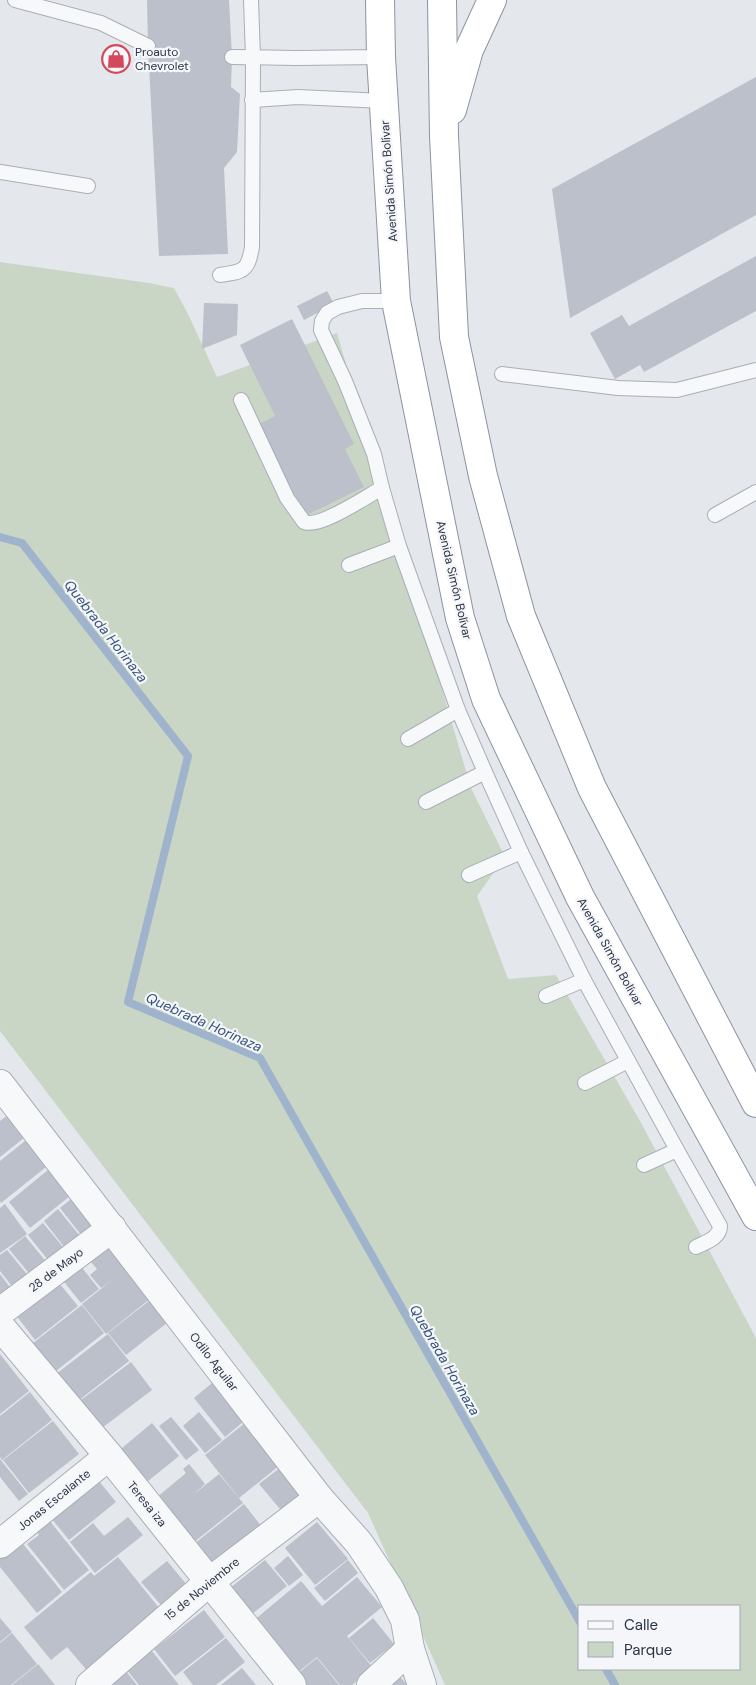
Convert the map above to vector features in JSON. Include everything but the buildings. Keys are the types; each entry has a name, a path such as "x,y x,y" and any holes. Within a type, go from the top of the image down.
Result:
{"highway":[{"name":"Avenida Simón Bolívar","path":"380,0 381,57 396,301 460,618 486,699 580,897 756,1216"},
{"path":"442,0 444,136 454,336 483,476 521,616 592,788 756,1103"},
{"path":"444,136 469,50 492,0"}],"street":[{"name":"Odilo Aguilar","path":"2,1092 112,1228 319,1498 359,1543 389,1588 405,1620 410,1649 422,1685"},
{"name":"28 de Mayo","path":"0,1312 112,1228"},
{"name":"Teresa iza","path":"0,1326 109,1456 292,1685"},
{"name":"Jonas Escalante","path":"0,1544 109,1456"},
{"name":"15 de Noviembre","path":"90,1685 209,1582 319,1498"},
{"path":"371,1685 410,1649"}],"lane":[{"path":"14,0 101,23 148,46"},
{"path":"220,275 237,273 244,270 249,262 252,247 253,57 251,0"},
{"path":"232,57 381,57"},
{"path":"252,100 298,97 384,101"},
{"path":"0,172 88,186"},
{"path":"396,301 362,301 338,307 327,313 322,321 321,330 345,381 374,454 399,546 458,710 484,772 584,980 720,1226 717,1236 696,1247"},
{"path":"502,374 618,388 677,390 756,370"},
{"path":"241,400 287,498 304,522 308,524 322,521 382,488"},
{"path":"715,515 756,492"},
{"path":"349,564 399,546"},
{"path":"408,739 458,710"},
{"path":"426,802 484,772"},
{"path":"468,875 521,852"},
{"path":"546,996 584,980"},
{"path":"585,1083 628,1061"},
{"path":"644,1165 677,1150"}],"green space":[{"path":"0,262 174,288 217,377 337,333 471,788 505,857 477,896 508,979 556,975 640,1121 756,1338 756,1685 445,1685 368,1513 0,1031"}],"waterway":[{"name":"Quebrada Horinaza","path":"0,537 22,543 188,756 128,1002 260,1058 578,1618"},
{"name":"Quebrada Horinaza","path":"607,1670 615,1685"}],"place":[{"name":"Proauto Chevrolet","path":"116,59"}]}
